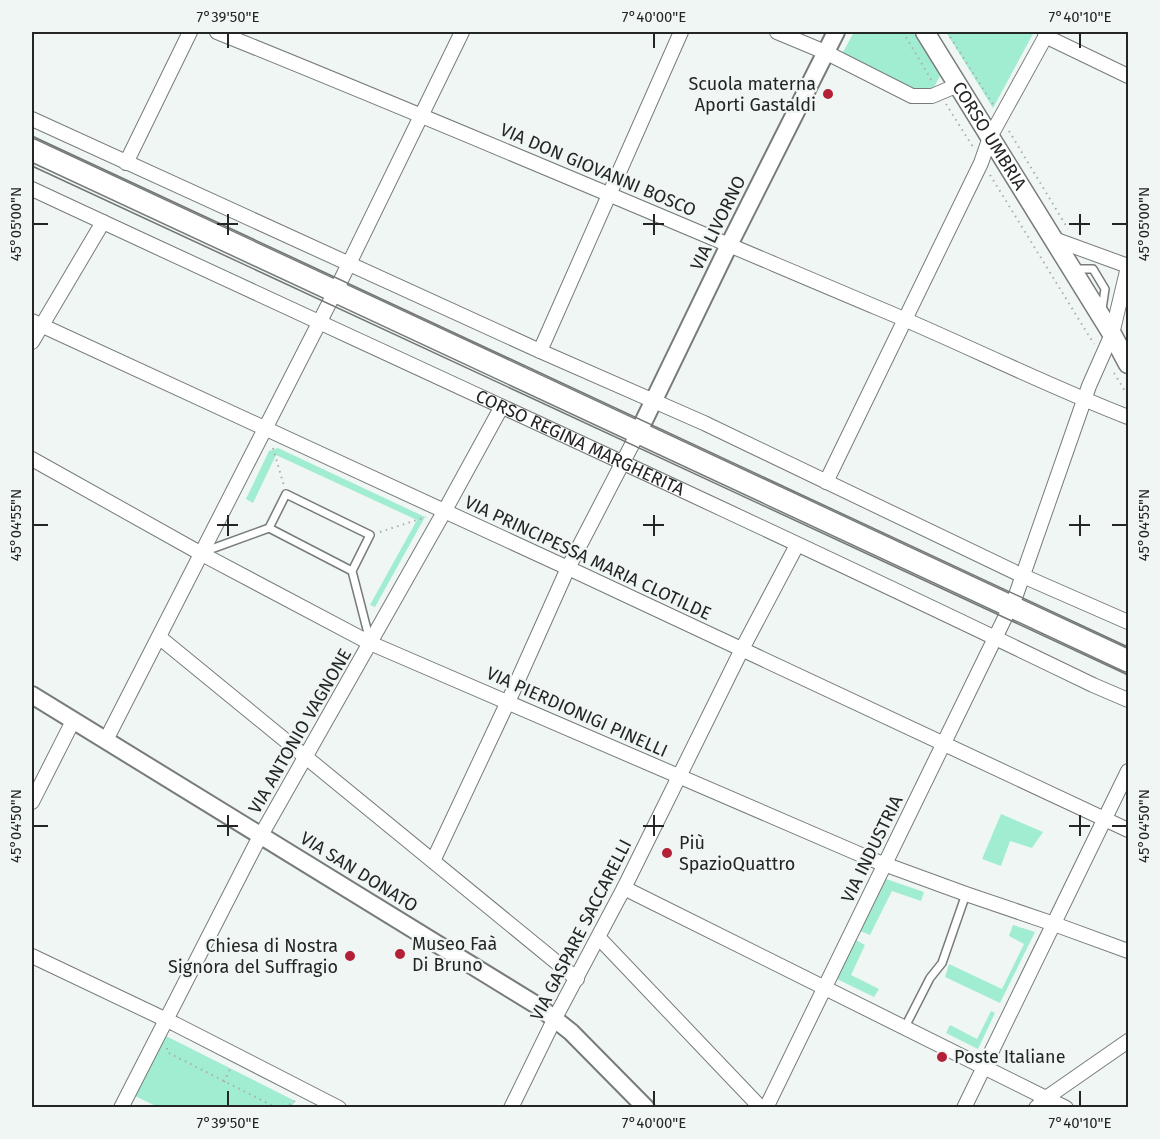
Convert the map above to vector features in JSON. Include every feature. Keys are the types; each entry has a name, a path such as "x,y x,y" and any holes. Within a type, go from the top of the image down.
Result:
{"main road":[{"name":"CORSO UMBRIA","path":"925,32 1128,363"},
{"name":"CORSO REGINA MARGHERITA","path":"32,150 1128,661"}],"street":[{"path":"126,163 190,32"},
{"name":"VIA DON GIOVANNI BOSCO","path":"217,32 609,193 904,319 1084,400 1128,417"},
{"path":"105,740 335,293 462,32"},
{"path":"540,351 681,32"},
{"path":"777,32 825,52 912,96 922,97 939,93 958,85"},
{"name":"VIA LIVORNO","path":"638,433 836,32"},
{"path":"826,482 982,162 990,137 1002,119 1046,34 1128,76"},
{"path":"32,119 540,351 654,400 1023,576 1128,622"},
{"name":"CORSO REGINA MARGHERITA","path":"32,189 1128,700"},
{"path":"32,342 37,323 103,222"},
{"path":"1054,239 1128,267"},
{"name":"VIA INDUSTRIA","path":"766,1107 1011,606 1084,400 1112,334 1128,267"},
{"name":"VIA PRINCIPESSA MARIA CLOTILDE","path":"37,323 1128,830"},
{"name":"VIA ANTONIO VAGNONE","path":"121,1107 261,835 501,408"},
{"path":"433,861 568,568 638,433"},
{"name":"VIA PIERDIONIGI PINELLI","path":"32,459 200,553 370,643 885,864 1128,951"},
{"name":"VIA GASPARE SACCARELLI","path":"512,1107 555,1018 599,938 742,649 797,545"},
{"path":"159,637 576,979"},
{"name":"VIA SAN DONATO","path":"32,695 555,1018 646,1107"},
{"path":"32,802 73,721"},
{"path":"964,1107 1128,771"},
{"path":"624,888 984,1066 1041,1103 1066,1107"},
{"path":"599,938 761,1107"},
{"path":"32,956 166,1020 312,1102 339,1107"},
{"path":"1041,1103 1128,1041"}],"lane":[{"path":"200,553 269,528 286,494 370,535 352,571 370,643"},
{"path":"269,528 352,571"},
{"path":"905,1027 930,978 942,963 966,894"}],"path":[{"path":"903,32 1128,396"},
{"path":"947,32 1081,249"},
{"path":"274,449 286,494"},
{"path":"370,535 425,517"},
{"path":"167,1044 167,1052 277,1107"},
{"path":"224,1082 230,1069"},
{"path":"284,1107 295,1101"}],"green space":[{"path":"854,32 913,32 940,76 934,87 917,92 842,54"},
{"path":"946,32 1034,32 993,108"},
{"path":"278,448 425,517 375,607 370,605 417,520 276,455 253,503 246,499 269,451"},
{"path":"1001,814 1043,832 1032,848 1010,841 1001,866 982,859"},
{"path":"886,879 924,892 921,901 892,891 870,935 860,931"},
{"path":"1013,925 1035,932 1000,1003 945,977 949,964 1002,989 1024,944 1009,936"},
{"path":"856,940 865,945 851,975 879,989 874,997 837,979"},
{"path":"991,1011 995,1013 978,1049 946,1033 950,1025 977,1039"},
{"path":"166,1036 295,1101 291,1108 160,1108 135,1096"}],"tram line":[{"path":"32,136 1128,647"},
{"path":"32,166 1128,675"}],"place":[{"name":"Scuola materna Aporti Gastaldi","path":"828,94"},
{"name":"Più SpazioQuattro","path":"667,853"},
{"name":"Museo Faà Di Bruno","path":"400,954"},
{"name":"Chiesa di Nostra Signora del Suffragio","path":"350,956"},
{"name":"Poste Italiane","path":"942,1057"}]}
